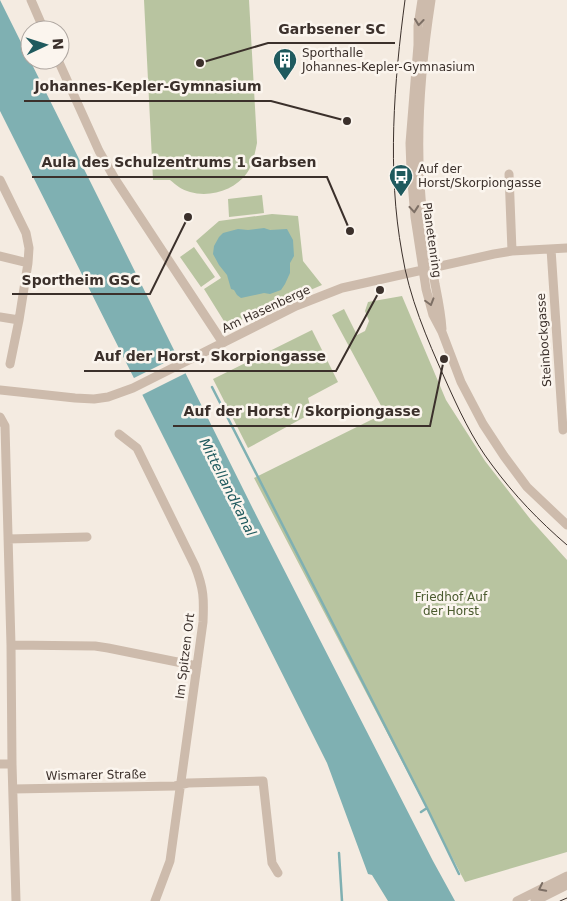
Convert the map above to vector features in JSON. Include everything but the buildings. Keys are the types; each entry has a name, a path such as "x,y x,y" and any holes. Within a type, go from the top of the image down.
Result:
{"street":[{"path":"31,0 40,20"},
{"name":"Planetenring","path":"422,0 418,26 410,143 411,170 415,217 427,269 441,315 442,332 461,382 472,404 504,456 527,487 567,525"},
{"name":"Planetenring","path":"427,269 418,156 423,66 432,0"},
{"path":"63,70 99,151 115,179 223,343"},
{"path":"509,174 512,251"},
{"path":"0,180 26,233 29,248 19,320 10,364"},
{"name":"Am Hasenberge","path":"0,390 75,398 94,399 108,397 133,388 296,306 342,288 494,254 512,251 567,248"},
{"name":"Steinbockgasse","path":"551,249 562,430"},
{"path":"0,256 28,264"},
{"path":"0,317 19,320"},
{"path":"0,418 5,426 16,901"},
{"name":"Im Spitzen Ort","path":"119,434 137,448 195,566 201,580 204,597 203,622 170,861 155,901"},
{"path":"8,539 87,537"},
{"path":"11,645 95,646 197,666"},
{"path":"0,764 12,764"},
{"name":"Wismarer Straße","path":"13,789 175,786 188,783 263,781 272,863 278,874"},
{"path":"517,901 567,876"},
{"path":"535,901 567,885"}],"green space":[{"path":"144,0 249,0 257,143 247,173 229,188 214,193 198,194 184,190 170,180 153,180"},
{"path":"262,195 264,213 229,217 228,199"},
{"path":"272,214 298,216 303,261 322,285 227,326 204,289 221,278 196,241 219,221"},
{"path":"194,247 215,277 201,287 180,257"},
{"name":"Friedhof Auf der Horst","path":"402,296 446,400 485,461 531,520 567,560 567,852 465,882 254,478 385,413 332,315 344,309 357,335 365,331 369,321 365,311 368,302"},
{"path":"312,330 338,382 308,398 312,413 248,448 213,379"}],"water":[{"name":"Mittellandkanal","path":"0,0 20,40 20,70 35,70 253,509 455,901 388,901 372,875 368,874 327,763 0,111"},
{"path":"264,228 270,230 287,229 293,240 294,256 290,263 290,273 281,290 270,294 264,293 241,298 231,289 227,275 213,254 214,246 223,233 238,229"}],"pier":[{"path":"180,355 188,372 140,396 132,379"}],"waterway":[{"path":"212,387 427,808 421,812"},
{"path":"427,808 459,874"},
{"path":"339,853 342,901"}],"tram line":[{"path":"405,0 395,94 393,159 397,222 409,286 438,364 460,412 478,445 518,497 567,545"},
{"path":"560,901 567,898"}],"place":[{"name":"Garbsener SC","path":"200,63"},
{"name":"Sporthalle Johannes-Kepler-Gymnasium","path":"285,81"},
{"name":"Johannes-Kepler-Gymnasium","path":"347,121"},
{"name":"Auf der Horst/Skorpiongasse","path":"401,197"},
{"name":"Sportheim GSC","path":"188,217"},
{"name":"Aula des Schulzentrums 1 Garbsen","path":"350,231"},
{"name":"Auf der Horst, Skorpiongasse","path":"380,290"},
{"name":"Auf der Horst / Skorpiongasse","path":"444,359"}]}
